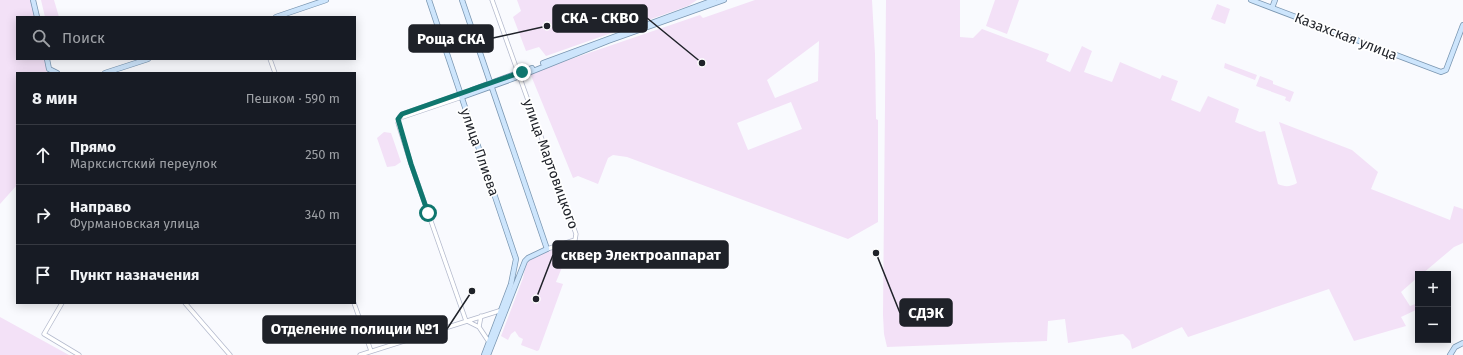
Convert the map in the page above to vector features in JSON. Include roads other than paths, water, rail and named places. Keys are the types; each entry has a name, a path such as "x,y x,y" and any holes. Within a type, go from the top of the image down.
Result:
{"main road":[{"path":"33,0 37,16"},
{"path":"279,16 326,0"},
{"name":"улица Плиева","path":"429,0 516,259 514,277 502,310"},
{"path":"462,0 547,249 528,258 522,267 495,333 488,355"},
{"path":"518,75 610,37 714,0"},
{"path":"461,95 724,0"},
{"name":"Казахская улица","path":"1251,0 1442,72 1446,70 1463,25"},
{"path":"1272,8 1274,0"},
{"path":"47,60 49,71"},
{"path":"108,72 145,60"},
{"path":"484,355 489,342 495,333 502,310"},
{"path":"1450,355 1455,347 1463,342"}],"street":[{"name":"улица Мартовицкого","path":"492,0 576,238 547,249"},
{"path":"270,60 275,72"},
{"path":"461,95 402,114 398,123 466,321 479,327 489,342"},
{"path":"61,304 44,332 45,337 79,355"},
{"path":"186,304 230,355"},
{"path":"354,304 371,351"},
{"path":"360,355 502,310"},
{"path":"485,334 495,333 498,320 495,316 489,313"},
{"path":"479,327 481,316"}],"place":[{"name":"Роща СКА","path":"547,26"},
{"name":"СКА - СКВО","path":"702,63"},
{"name":"СДЭК","path":"876,253"},
{"name":"Отделение полиции №1","path":"472,291"},
{"name":"cквер Электроаппарат","path":"536,299"}]}
